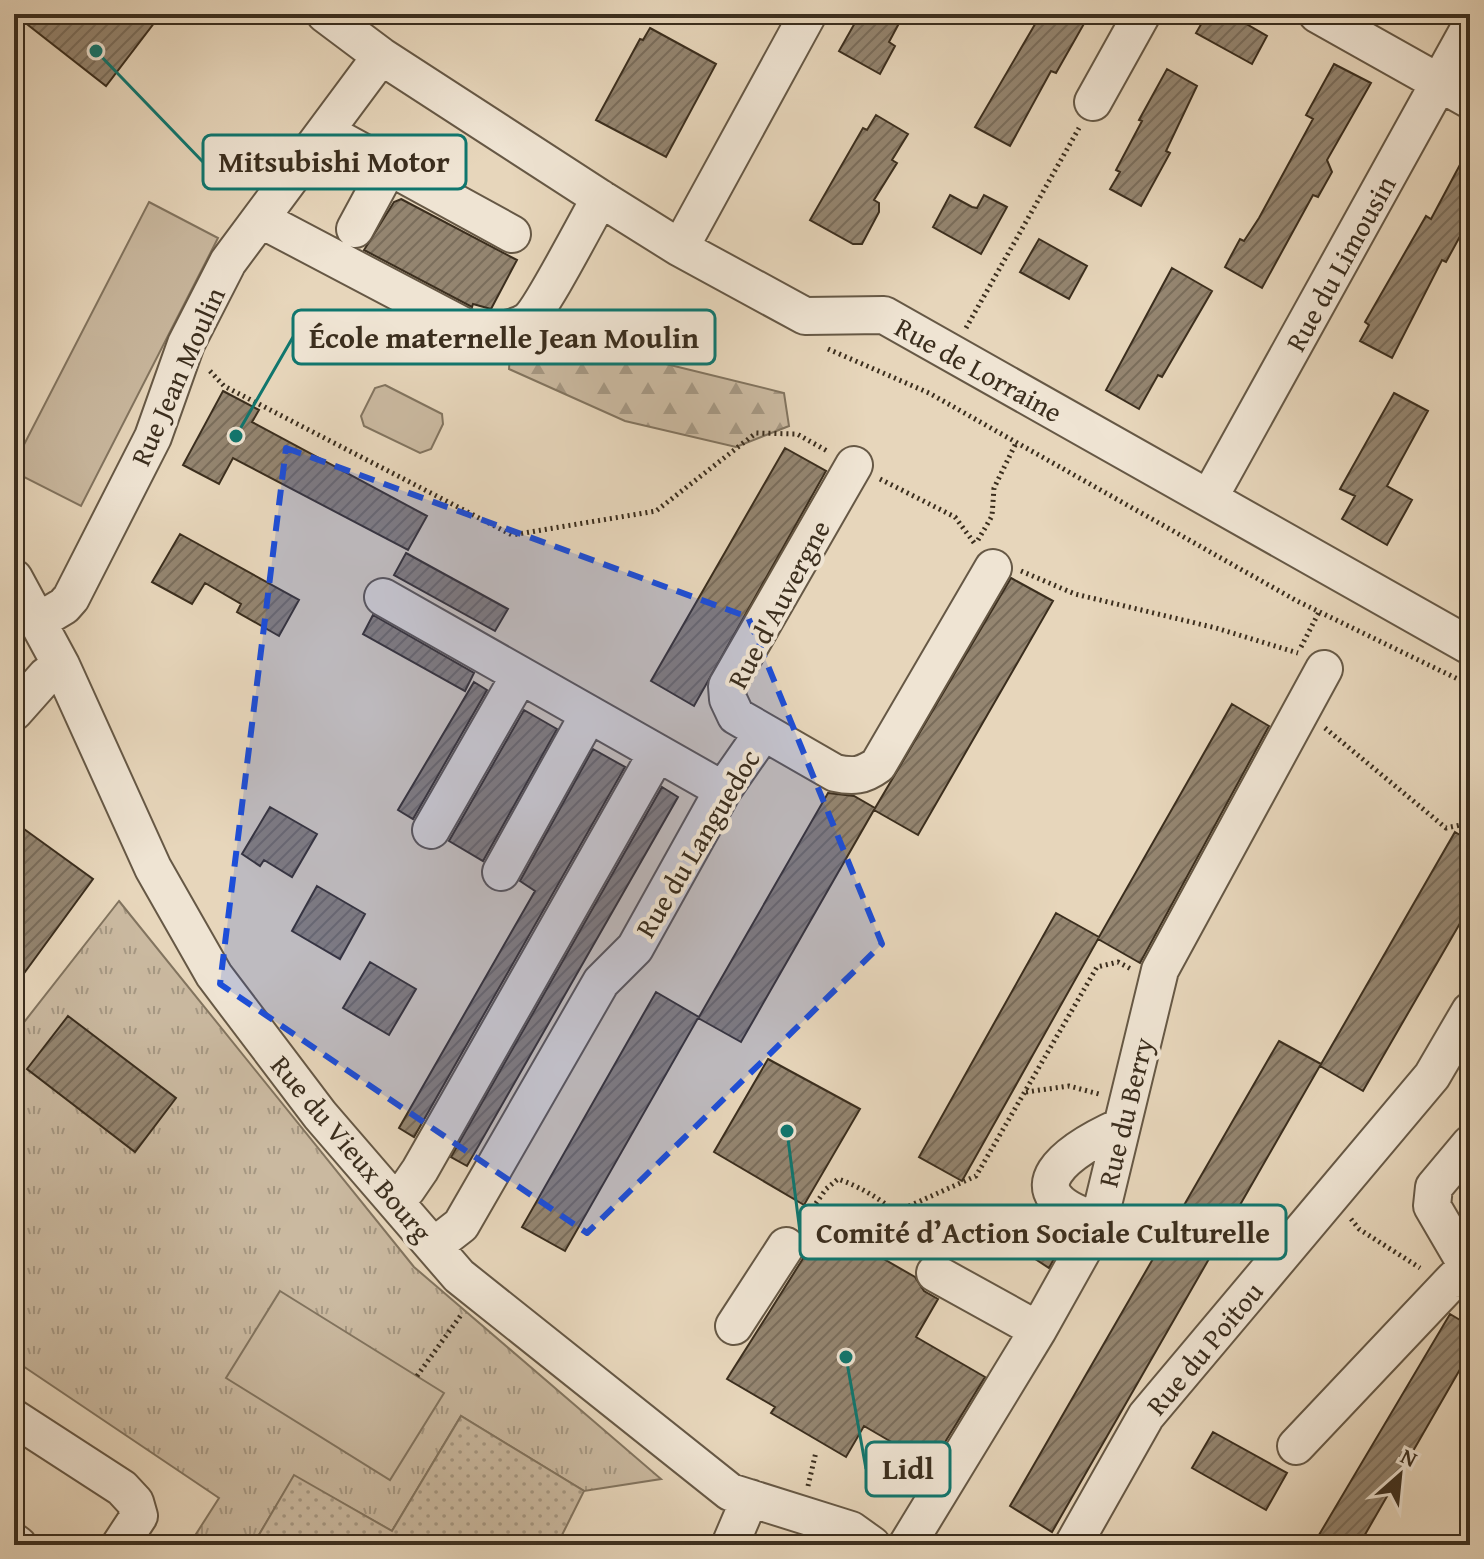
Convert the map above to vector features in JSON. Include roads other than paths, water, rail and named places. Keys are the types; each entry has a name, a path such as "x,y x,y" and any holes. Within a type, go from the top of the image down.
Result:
{"street":[{"name":"Rue de Lorraine","path":"325,14 381,56 680,248 805,316 884,315 1470,646"},
{"path":"680,248 808,14"},
{"path":"1093,102 1142,14"},
{"path":"1317,14 1455,91"},
{"name":"Rue du Limousin","path":"1209,498 1455,91 1470,27"},
{"name":"Rue Jean Moulin","path":"39,621 64,606 71,598 153,437 186,344 228,262 381,56"},
{"path":"326,132 512,234"},
{"path":"355,229 389,166"},
{"path":"260,219 467,328 482,331 507,329 531,319 600,198"},
{"name":"Rue d'Auvergne","path":"762,734 736,716 728,699 727,686 854,465"},
{"name":"Rue du Languedoc","path":"434,1246 461,1225 601,982 635,948 723,790 762,734 835,773 852,777 867,774 878,765 984,556"},
{"name":"Rue du Vieux Bourg","path":"14,578 61,665 153,868 223,989 320,1115 434,1246 477,1292 730,1492 851,1530 872,1545"},
{"path":"383,597 723,790"},
{"name":"Rue du Berry","path":"907,1545 1038,1330 1099,1221 1158,978 1301,710 1311,661"},
{"path":"14,712 46,676 61,665"},
{"path":"431,830 520,675"},
{"path":"501,872 589,714"},
{"path":"394,1200 407,1189 420,1170 657,753"},
{"name":"Rue du Poitou","path":"1073,1545 1146,1416 1432,1076 1470,1011"},
{"path":"1099,1221 1072,1213 1062,1202 1051,1180 1053,1169 1125,1114"},
{"path":"1296,1446 1463,1278 1432,1206 1434,1187 1470,1144"},
{"path":"734,1326 786,1246"},
{"path":"935,1273 1038,1330"},
{"path":"14,1418 122,1488 135,1502 139,1516 120,1545"},
{"path":"730,1545 750,1498"}],"place":[{"name":"Mitsubishi Motor","path":"96,51"},
{"name":"École maternelle Jean Moulin","path":"236,436"},
{"name":"Comité d’Action Sociale Culturelle","path":"787,1131"},
{"name":"Lidl","path":"846,1357"}]}
